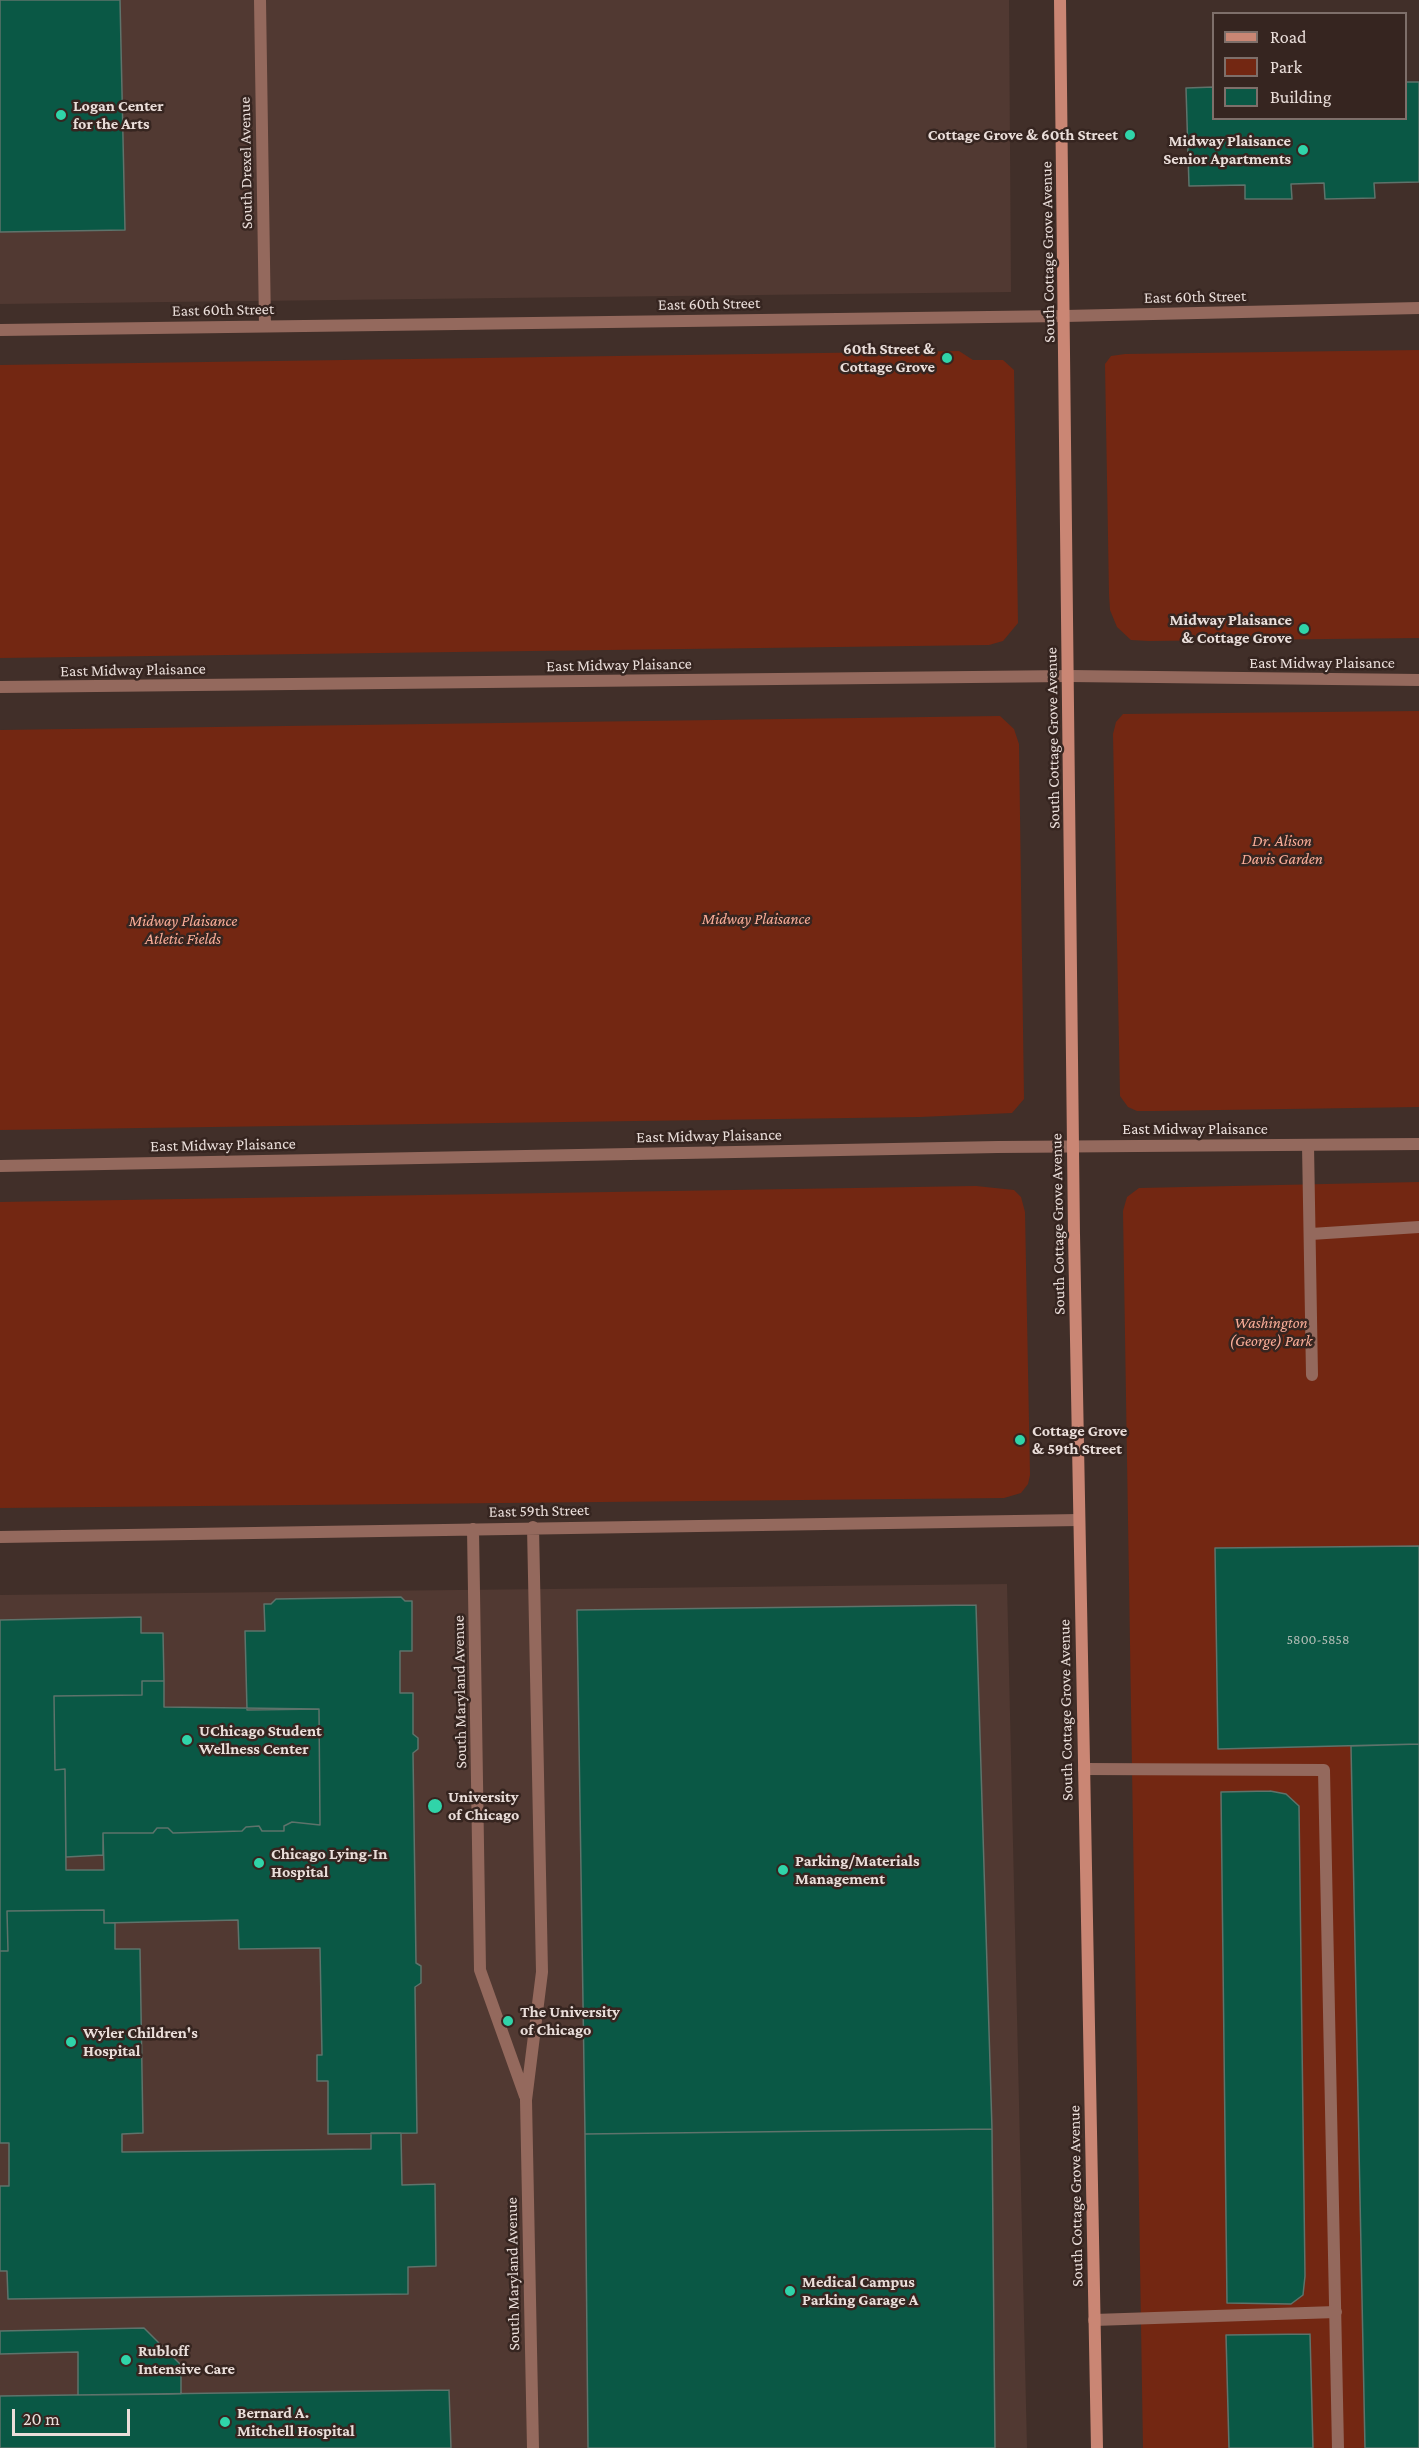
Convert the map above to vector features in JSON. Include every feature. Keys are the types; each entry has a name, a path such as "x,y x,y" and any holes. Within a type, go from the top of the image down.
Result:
{"main road":[{"name":"South Cottage Grove Avenue","path":"1060,0 1073,1147 1097,2448"}],"street":[{"name":"South Drexel Avenue","path":"260,0 265,326"},
{"name":"East 60th Street","path":"0,330 1065,316 1419,308"},
{"name":"East Midway Plaisance","path":"0,687 1069,676 1419,680"},
{"name":"East Midway Plaisance","path":"0,1166 1073,1147 1419,1144"},
{"path":"1308,1145 1312,1376"},
{"path":"1311,1234 1419,1227"},
{"name":"East 59th Street","path":"0,1537 1079,1520"},
{"name":"South Maryland Avenue","path":"533,1527 542,1972 526,2100 534,2448"},
{"name":"South Maryland Avenue","path":"473,1529 480,1970 526,2100"},
{"path":"1084,1769 1324,1770 1338,2448"},
{"path":"1094,2320 1336,2313"}],"shaded area":[{"path":"0,0 1009,0 1011,292 0,304"},
{"name":"The University of Chicago","path":"1007,1584 1027,2448 0,2448 0,1595"}],"green space":[{"path":"1419,350 1419,638 1149,641 1131,640 1117,627 1110,610 1109,594 1105,364 1111,356"},
{"path":"959,351 973,360 1003,360 1014,370 1018,623 1003,641 989,645 0,658 0,365"},
{"name":"Dr. Alison Davis Garden","path":"1419,711 1419,1107 1137,1111 1128,1107 1120,1096 1113,734 1116,722 1123,714"},
{"name":"Midway Plaisance","path":"1000,716 1014,729 1019,744 1024,1099 1012,1113 920,1117 0,1130 0,730"},
{"name":"Washington (George) Park","path":"1419,1182 1419,2448 1143,2448 1123,1211 1127,1197 1139,1188"},
{"path":"976,1186 1014,1190 1021,1197 1025,1212 1030,1475 1028,1484 1021,1493 1004,1498 0,1508 0,1202"}],"building":[{"name":"Logan Center for the Arts","path":"0,0 120,0 125,230 0,232"},
{"name":"Midway Plaisance Senior Apartments","path":"1407,82 1419,82 1419,182 1374,183 1375,198 1325,199 1324,183 1291,184 1292,199 1245,199 1245,185 1189,186 1186,88 1212,87 1212,120 1407,120"},
{"path":"1419,1546 1419,1744 1218,1749 1215,1548"},
{"name":"Chicago Lying-In Hospital","path":"401,1597 405,1601 412,1601 412,1651 400,1651 400,1693 413,1693 413,1734 418,1738 418,1749 413,1753 416,1963 421,1966 421,1983 415,1987 417,2133 328,2134 328,2081 317,2081 317,2055 322,2055 320,1948 239,1949 238,1920 104,1923 104,1910 7,1911 8,1951 0,1951 0,1620 141,1617 141,1633 163,1633 164,1681 142,1681 142,1695 54,1696 55,1770 65,1769 66,1870 104,1870 103,1833 153,1833 157,1828 168,1828 173,1833 242,1831 246,1827 259,1826 262,1831 284,1831 284,1826 292,1822 320,1825 319,1709 247,1710 245,1631 265,1631 264,1604 271,1604 276,1599"},
{"name":"Parking/Materials Management","path":"976,1605 992,2129 585,2134 577,1610"},
{"name":"UChicago Student Wellness Center","path":"142,1681 164,1681 164,1707 319,1709 320,1825 292,1822 284,1826 284,1831 262,1831 259,1826 246,1827 242,1831 173,1833 168,1828 157,1828 153,1833 103,1833 103,1855 66,1857 65,1769 55,1770 54,1696 142,1695"},
{"path":"1419,1744 1419,2448 1365,2448 1351,1746"},
{"path":"1270,1791 1286,1794 1299,1806 1305,2276 1303,2295 1291,2304 1227,2303 1221,1792"},
{"name":"Wyler Children's Hospital","path":"104,1910 104,1923 115,1923 115,1949 140,1949 143,2133 122,2134 122,2152 371,2149 371,2133 401,2133 402,2185 435,2184 436,2266 408,2267 408,2294 8,2299 7,2271 0,2271 0,2186 9,2186 9,2143 0,2143 0,1951 8,1951 7,1911"},
{"name":"Medical Campus Parking Garage A","path":"992,2129 995,2448 588,2448 585,2134"},
{"name":"Rubloff Intensive Care","path":"144,2328 181,2365 181,2394 78,2395 78,2352 0,2354 0,2331"},
{"path":"1310,2334 1313,2448 1229,2448 1226,2335"},
{"name":"Bernard A. Mitchell Hospital","path":"449,2390 451,2448 0,2448 0,2396"}],"place":[{"name":"Logan Center for the Arts","path":"61,115"},
{"name":"Cottage Grove & 60th Street","path":"1130,135"},
{"name":"Midway Plaisance Senior Apartments","path":"1303,150"},
{"name":"60th Street & Cottage Grove","path":"947,358"},
{"name":"Midway Plaisance & Cottage Grove","path":"1304,629"},
{"name":"Cottage Grove & 59th Street","path":"1020,1440"},
{"name":"UChicago Student Wellness Center","path":"187,1740"},
{"name":"University of Chicago","path":"435,1806"},
{"name":"Chicago Lying-In Hospital","path":"259,1863"},
{"name":"Parking/Materials Management","path":"783,1870"},
{"name":"The University of Chicago","path":"508,2021"},
{"name":"Wyler Children's Hospital","path":"71,2042"},
{"name":"Medical Campus Parking Garage A","path":"790,2291"},
{"name":"Rubloff Intensive Care","path":"126,2360"},
{"name":"Bernard A. Mitchell Hospital","path":"225,2422"}],"park label":[{"name":"Midway Plaisance Atletic Fields","path":"183,930"}]}
